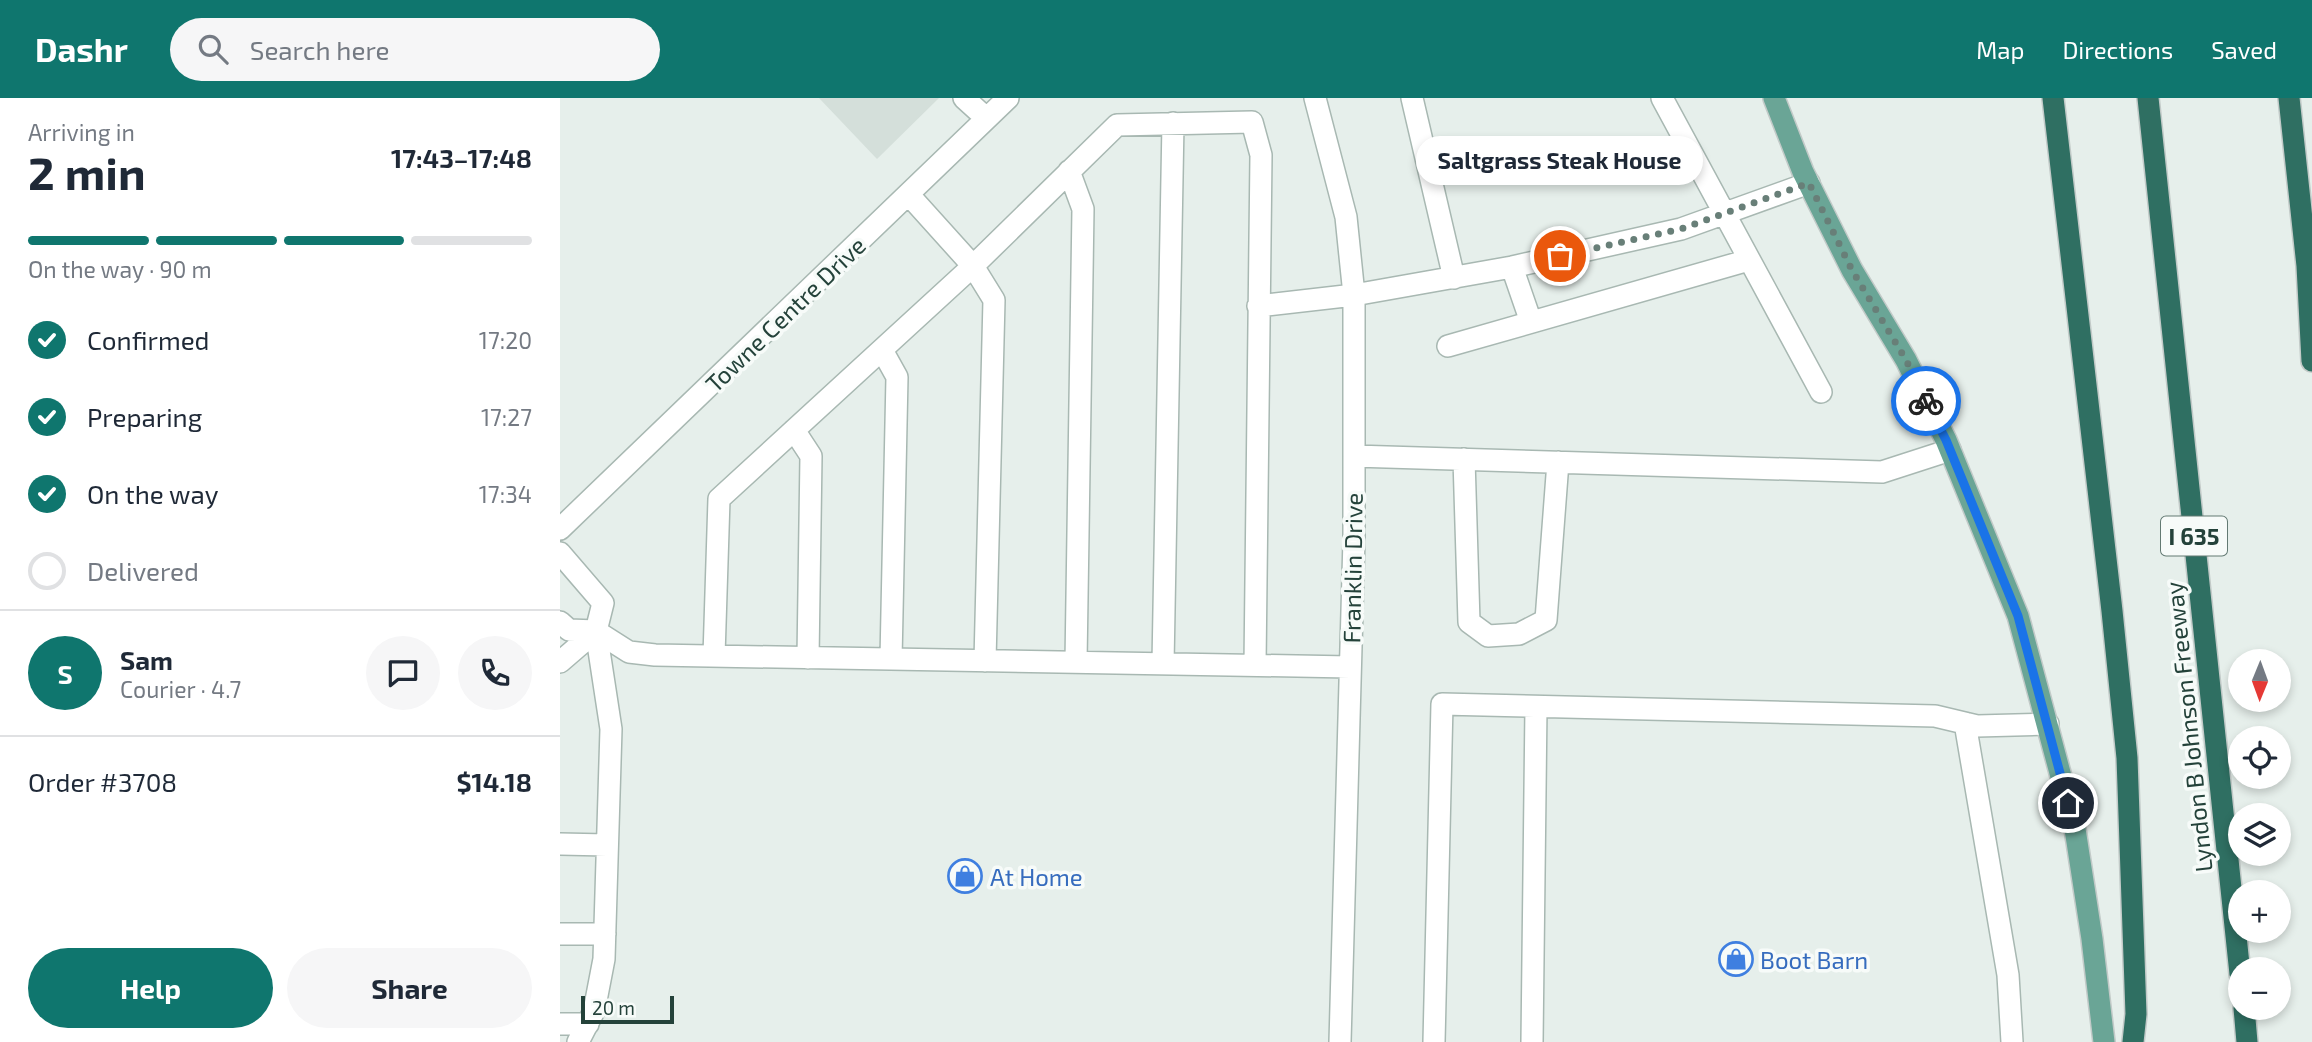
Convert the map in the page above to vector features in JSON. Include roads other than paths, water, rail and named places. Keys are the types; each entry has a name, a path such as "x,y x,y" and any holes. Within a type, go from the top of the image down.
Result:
{"highway":[{"path":"2053,98 2127,758 2136,1013 2133,1042"},
{"name":"Lyndon B Johnson Freeway","path":"2148,98 2238,957"},
{"path":"2289,98 2307,266 2312,361"},
{"path":"2245,1020 2247,1042"}],"main road":[{"path":"1774,98 1809,183 1852,270 1906,360 1950,450 2018,616 2075,829 2104,1042"}],"street":[{"path":"964,98 986,118"},
{"name":"Towne Centre Drive","path":"560,529 1009,98"},
{"name":"Franklin Drive","path":"1315,98 1346,217 1354,295 1354,456 1340,1042"},
{"path":"1412,98 1454,278"},
{"path":"1662,98 1821,392"},
{"path":"714,656 719,499 973,266 1116,124 1252,122 1261,155 1255,665"},
{"path":"1163,664 1173,123"},
{"path":"1069,171 1083,209 1076,662"},
{"path":"1258,306 1354,295 1512,267 1681,229 1809,183"},
{"path":"909,195 973,266 994,300 985,661"},
{"path":"1448,346 1749,260"},
{"path":"1512,267 1531,323"},
{"path":"882,350 897,377 891,659"},
{"path":"794,430 811,456 808,657"},
{"path":"1354,456 1882,472 1950,450"},
{"path":"1464,459 1469,622 1488,636 1519,634 1546,620 1558,462"},
{"path":"560,553 603,603 596,631 611,729 604,959 594,1011 583,1033 560,1024"},
{"path":"560,622 569,630 596,631 629,652 714,656 1350,667"},
{"path":"560,662 596,631"},
{"path":"1434,1042 1442,705 1935,716 1977,726 2048,724"},
{"path":"1532,1042 1536,707"},
{"path":"1965,723 2008,975 2012,1042"},
{"path":"560,844 607,845"},
{"path":"560,934 605,934"}],"place":[{"name":"Saltgrass Steak House","path":"1560,256"},
{"name":"At Home","path":"965,876"},
{"name":"Boot Barn","path":"1736,959"}]}
